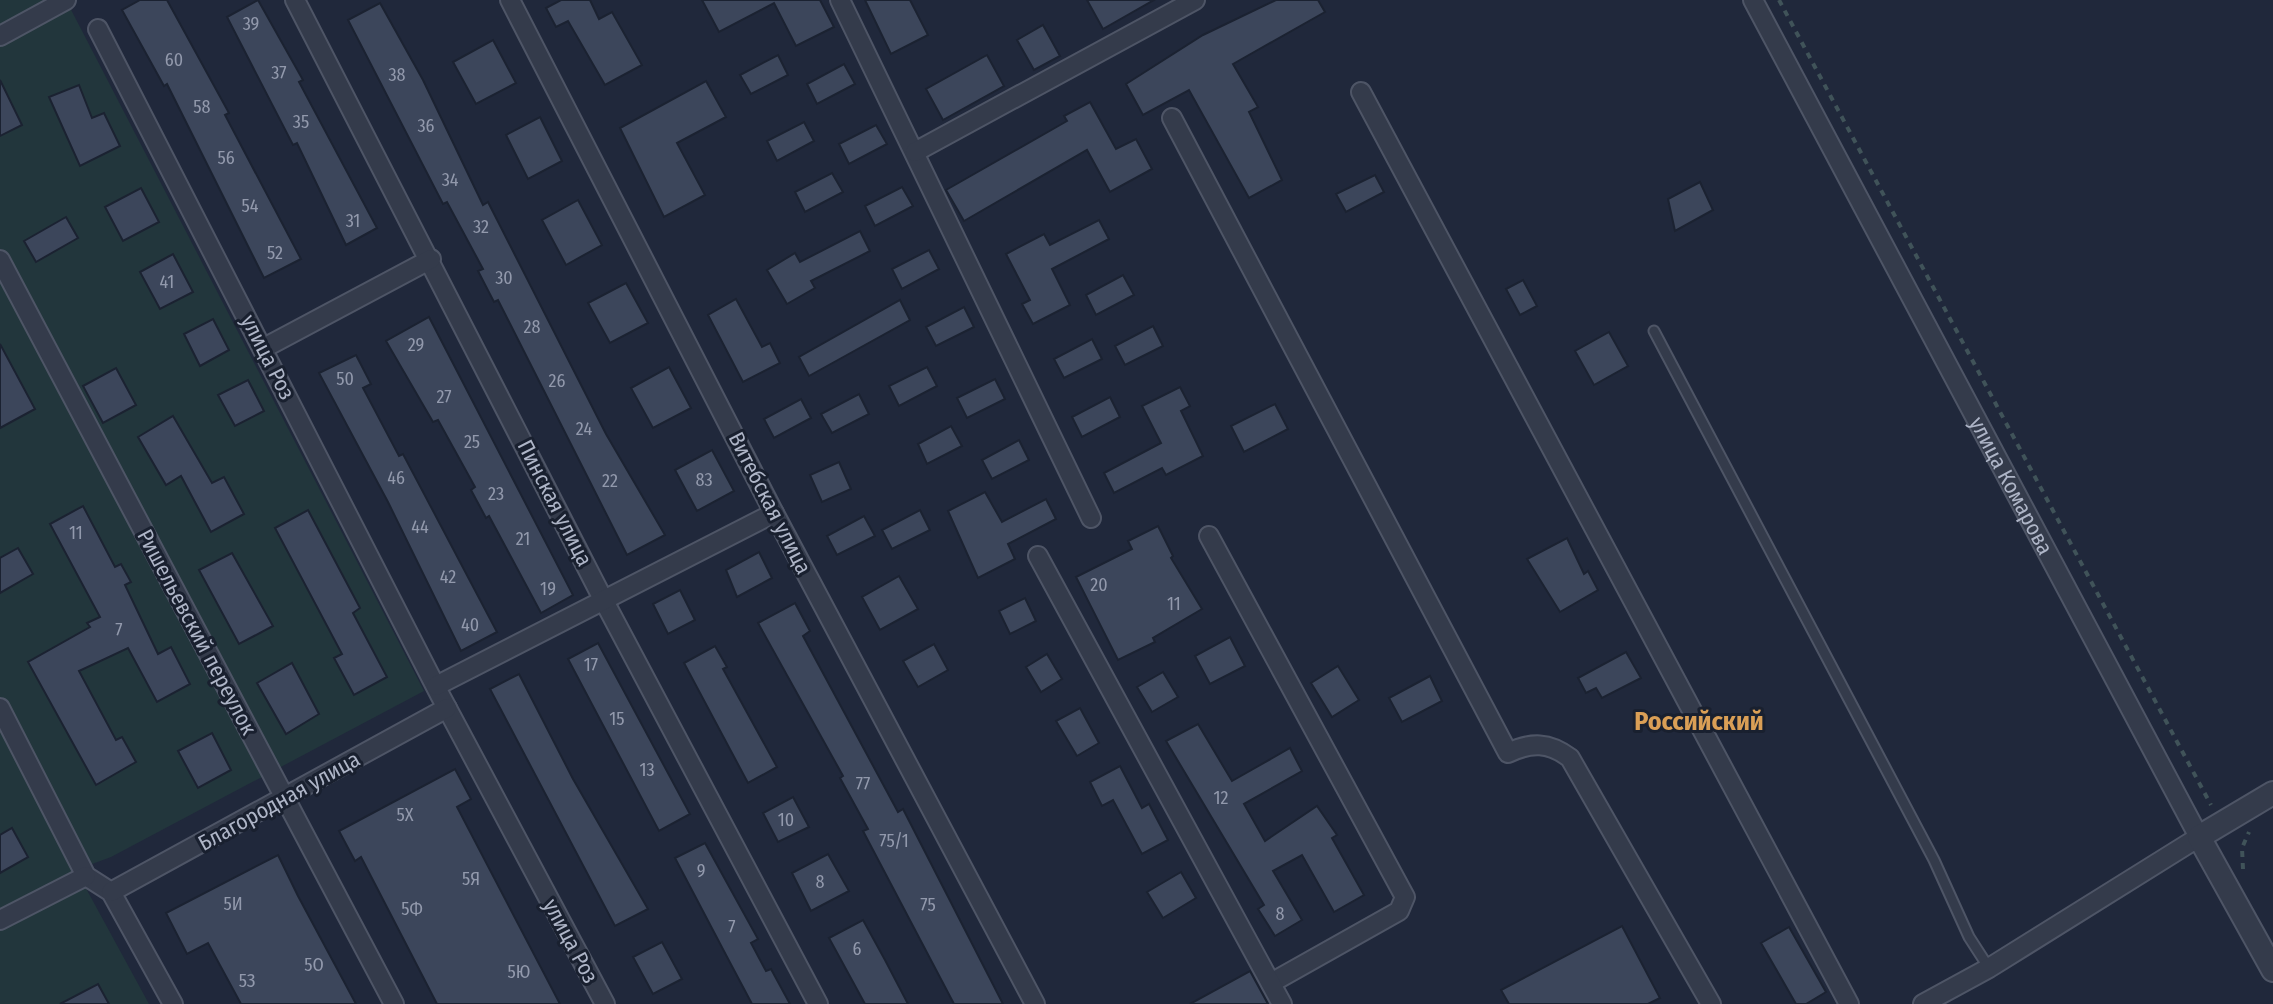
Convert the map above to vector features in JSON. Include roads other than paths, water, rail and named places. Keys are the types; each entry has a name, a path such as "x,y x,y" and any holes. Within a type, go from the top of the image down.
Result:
{"street":[{"path":"0,36 66,0"},
{"name":"Пинская улица","path":"295,0 431,259 604,601 818,1004"},
{"name":"Витебская улица","path":"510,0 774,513 1035,1004"},
{"path":"840,0 1091,518"},
{"path":"915,152 1195,0"},
{"name":"улица Комарова","path":"1753,0 2273,970"},
{"name":"улица Роз","path":"98,29 447,708 605,1004"},
{"path":"1361,92 1849,1004"},
{"path":"1172,118 1508,753 1521,747 1554,745 1570,758 1711,1004"},
{"path":"264,348 431,259"},
{"name":"Ришельевский переулок","path":"0,260 287,796 394,1004"},
{"path":"436,686 774,513"},
{"path":"1209,536 1405,897 1399,911 1271,983"},
{"path":"1038,556 1282,1004"},
{"path":"0,708 86,876 111,892 173,1004"},
{"name":"Благородная улица","path":"111,892 447,708"},
{"path":"1935,1001 2199,837 2251,815 2273,793"},
{"path":"0,920 86,876"}],"lane":[{"path":"1654,331 1934,860 1969,937 1989,968"}],"district":[{"name":"Российский","path":"1699,721"}]}
